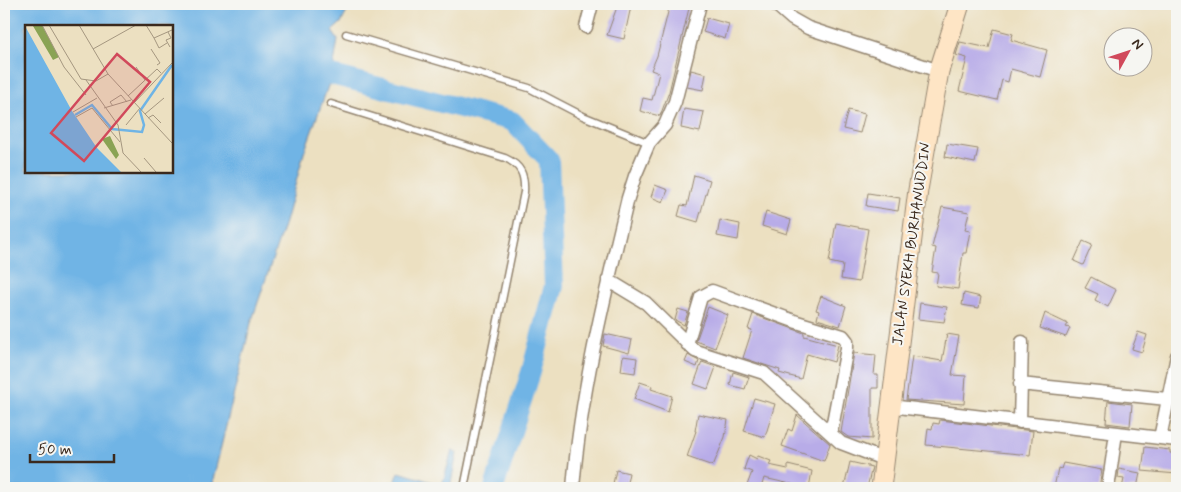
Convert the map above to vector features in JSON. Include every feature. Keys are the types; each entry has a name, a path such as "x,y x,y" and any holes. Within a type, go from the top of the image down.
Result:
{"main road":[{"name":"JALAN SYEKH BURHANUDDIN","path":"881,488 883,459 918,190 939,72 960,4"}],"street":[{"path":"586,27 592,4"},
{"path":"573,488 582,407 608,280 634,176 649,143 665,125 675,102 700,4"},
{"path":"775,4 792,19 808,28 939,72"},
{"path":"608,280 646,303 687,344 701,353 764,373 849,447 883,459"},
{"path":"687,344 701,297 712,291 797,322 844,336 847,341 847,348 831,433"},
{"path":"1020,422 1022,342"},
{"path":"1160,438 1177,356"},
{"path":"1020,384 1167,399"},
{"path":"890,406 1177,440"},
{"path":"1108,488 1116,433"}],"lane":[{"path":"346,34 529,88 584,116 649,143"},
{"path":"331,104 505,158 517,165 524,175 523,202 464,488"}],"water":[{"path":"4,4 351,4 341,23 332,31 338,40 332,75 304,153 285,222 251,323 211,488 4,488"},
{"path":"452,451 457,453 450,488 393,488 399,472 442,485"}],"building":[{"path":"618,4 631,6 624,39 607,35"},
{"path":"670,4 690,4 669,92 660,116 640,111 643,98 652,100 659,73 651,70 657,56"},
{"path":"707,18 729,24 725,39 703,32"},
{"path":"994,29 1013,34 1011,40 1047,50 1040,77 1011,69 1008,82 1002,80 997,100 959,91 967,58 956,55 960,42 989,48"},
{"path":"691,70 706,74 703,90 687,87"},
{"path":"684,109 704,112 700,132 681,128"},
{"path":"848,110 865,114 860,133 843,129"},
{"path":"947,144 978,149 975,163 945,157"},
{"path":"694,175 710,180 698,222 678,216 681,205 687,206"},
{"path":"655,185 668,190 663,202 651,197"},
{"path":"868,193 900,198 898,211 866,206"},
{"path":"942,207 969,212 965,230 970,231 966,253 963,253 958,289 936,286 938,273 932,272 936,248 932,247"},
{"path":"766,212 791,220 787,234 762,226"},
{"path":"720,220 740,224 738,240 717,236"},
{"path":"836,223 868,229 859,282 841,279 843,265 829,262"},
{"path":"1083,241 1092,245 1083,265 1074,261"},
{"path":"1091,277 1116,290 1108,307 1095,300 1098,294 1085,288"},
{"path":"964,293 981,297 979,308 962,305"},
{"path":"821,296 846,306 840,326 817,319 819,311 816,310"},
{"path":"920,303 947,307 944,322 918,319"},
{"path":"708,307 728,315 715,348 696,341"},
{"path":"678,309 688,312 684,325 675,320"},
{"path":"1045,313 1068,324 1066,327 1070,328 1066,337 1040,328"},
{"path":"753,314 804,333 804,336 838,345 834,362 807,354 801,379 779,373 780,370 743,358 752,330 748,329"},
{"path":"1138,332 1147,335 1142,352 1132,349"},
{"path":"605,334 632,340 629,353 603,346"},
{"path":"947,334 959,336 952,375 966,376 964,404 906,400 912,356 942,361"},
{"path":"854,353 876,355 874,375 878,375 878,388 872,388 872,439 848,437 841,432"},
{"path":"688,355 699,361 697,367 685,362"},
{"path":"623,356 637,358 635,373 621,371"},
{"path":"702,362 716,367 708,389 694,384"},
{"path":"733,372 749,377 745,389 730,385"},
{"path":"640,382 652,386 651,389 672,396 668,412 634,399"},
{"path":"754,398 775,404 765,437 744,431"},
{"path":"1108,401 1132,404 1130,426 1106,423"},
{"path":"698,414 728,420 725,437 713,466 687,457 696,431"},
{"path":"797,415 830,444 824,461 782,446 788,429 792,431"},
{"path":"940,420 1033,431 1030,455 926,445 928,428 932,429 933,423 939,424"},
{"path":"1145,447 1170,450 1170,453 1177,454 1177,474 1142,471"},
{"path":"749,455 757,459 758,456 771,461 769,465 788,469 788,465 812,471 809,488 764,478 761,488 746,488 752,472 744,469"},
{"path":"850,462 872,467 867,488 844,488"},
{"path":"1063,463 1102,470 1099,488 1054,488 1058,468 1061,469"},
{"path":"1119,469 1140,473 1137,488 1122,488 1124,479 1118,478"},
{"path":"616,470 629,473 626,488 612,488"}],"waterway":[{"path":"332,75 512,121 549,160 554,286 531,372 494,488"}]}
